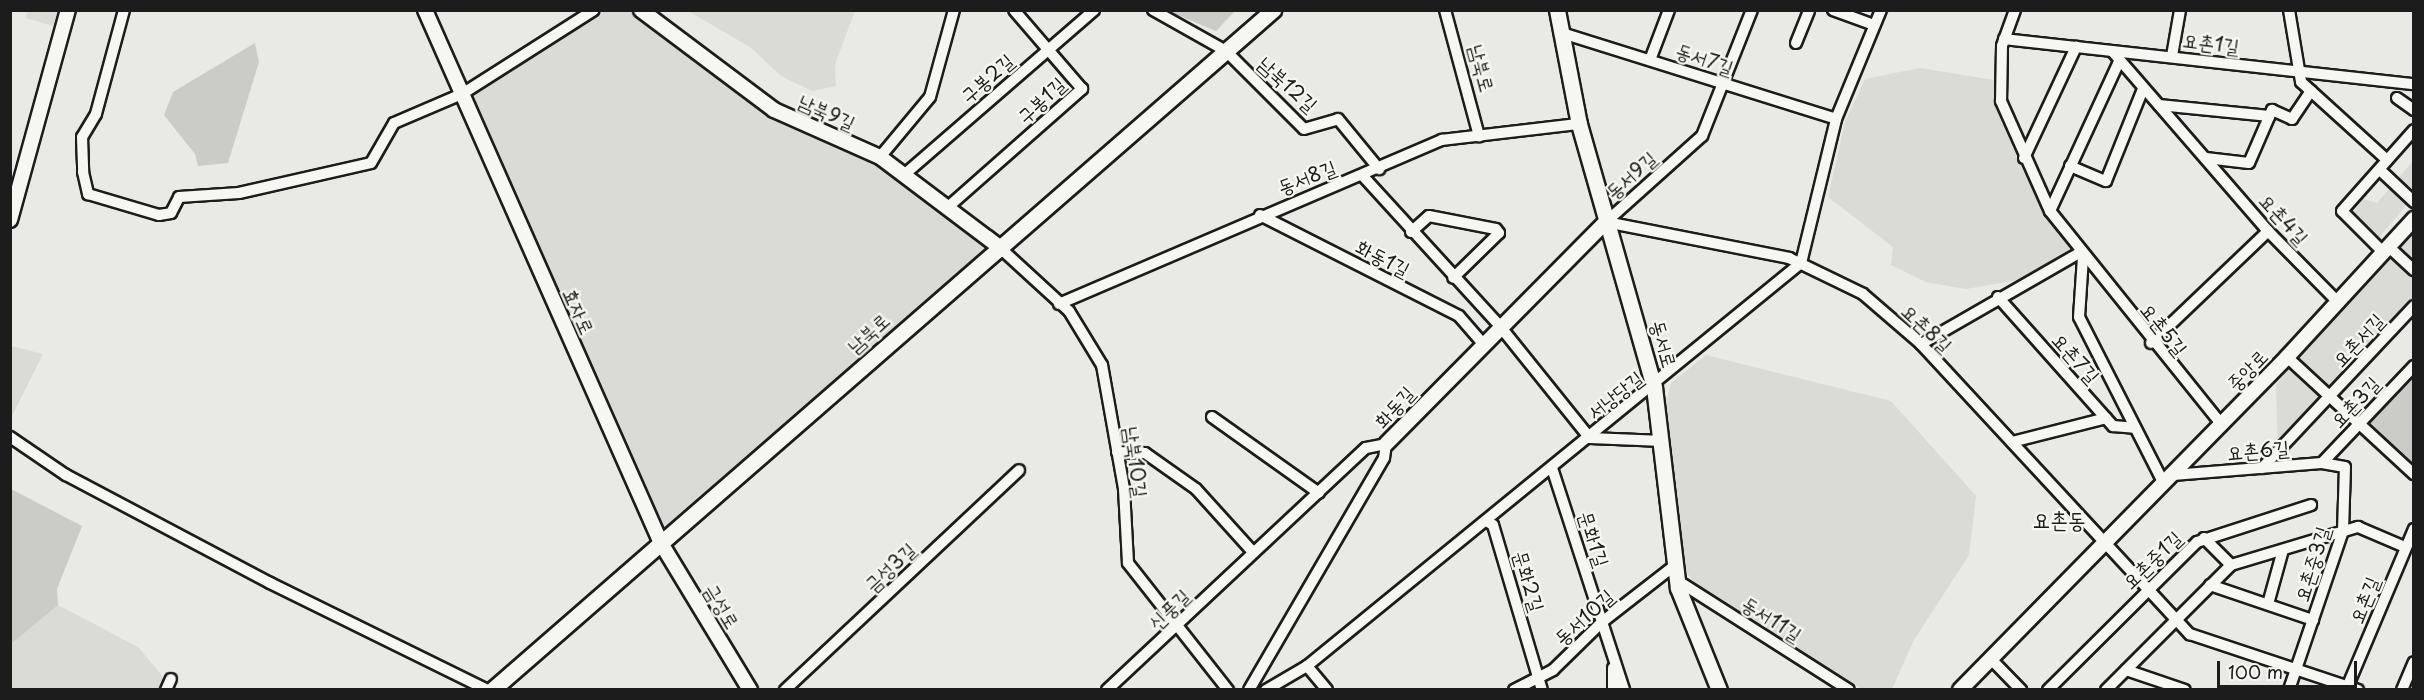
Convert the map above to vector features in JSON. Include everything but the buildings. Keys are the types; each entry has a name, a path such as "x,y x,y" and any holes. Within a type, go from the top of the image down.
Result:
{"main road":[{"name":"남북로","path":"492,690 998,246 1273,10"},
{"name":"동서로","path":"1557,10 1579,124 1654,387 1663,441 1675,572 1719,690"}],"street":[{"path":"10,220 68,10"},
{"path":"124,10 96,114 82,138 88,194 114,206 171,213 179,197 239,193 371,163 394,123 462,94 594,10"},
{"name":"효자로","path":"425,10 661,543"},
{"name":"남북9길","path":"641,10 774,110 880,158 905,174 998,246"},
{"path":"880,158 930,97 954,10"},
{"name":"구봉1길","path":"948,207 1082,90 1014,10"},
{"name":"구봉2길","path":"905,174 1094,10"},
{"path":"1153,10 1226,51"},
{"name":"남북로","path":"1445,10 1479,136"},
{"path":"1650,60 1669,10"},
{"name":"동서9길","path":"1606,222 1702,136 1752,10"},
{"path":"1796,43 1809,10"},
{"path":"1801,263 1836,119 1881,10"},
{"name":"요촌5길","path":"2015,10 2004,39 2001,101 2024,158 2050,211 2081,255 2151,343 2222,425"},
{"path":"2172,56 2180,10"},
{"path":"2289,10 2298,72 2311,91 2388,160"},
{"path":"1835,11 1874,25"},
{"name":"동서7길","path":"1562,33 1836,119"},
{"name":"요촌1길","path":"2004,39 2414,84"},
{"path":"2024,158 2076,47"},
{"name":"남북12길","path":"1226,51 1304,129 1338,119 1379,169"},
{"name":"요촌4길","path":"2112,51 2119,62 2268,231 2339,303"},
{"path":"2050,211 2119,62"},
{"path":"2070,166 2106,181 2143,89"},
{"path":"2159,105 2270,113 2292,119 2311,91"},
{"path":"2397,98 2414,110"},
{"path":"2206,158 2249,163 2270,113"},
{"name":"동서8길","path":"1059,304 1260,215 1379,169 1442,140 1579,124"},
{"path":"2414,130 2342,211 2386,250 2414,270"},
{"path":"2380,170 2414,202"},
{"path":"1362,175 1453,278 1499,325 1590,438 1663,441"},
{"name":"화동1길","path":"1260,215 1459,316 1482,342"},
{"path":"1411,232 1429,216 1496,229 1499,233 1453,278"},
{"name":"중앙로","path":"1960,690 2169,480 2339,303 2414,219"},
{"name":"동서9길","path":"1606,222 1801,263"},
{"name":"화동길","path":"1249,690 1384,458 1386,444 1482,342 1606,222"},
{"path":"2151,343 2268,231"},
{"name":"남북10길","path":"998,246 1059,304 1102,365 1117,452 1128,563 1176,628 1228,690"},
{"path":"1921,344 1998,297 2081,255"},
{"name":"요촌7길","path":"2081,255 2079,317 2134,428 2169,480"},
{"name":"요촌8길","path":"1801,263 1863,294 1921,344 2104,545"},
{"name":"서낭당길","path":"1266,690 1307,666 1654,387 1801,263"},
{"name":"요촌7길","path":"1998,297 2113,426 2134,428"},
{"name":"요촌서길","path":"2262,468 2414,306"},
{"name":"요촌서길","path":"2287,357 2357,425 2414,474"},
{"name":"요촌3길","path":"2322,463 2414,366"},
{"path":"1212,417 1319,493"},
{"path":"2012,442 2106,418"},
{"path":"10,437 66,475 260,578 487,690"},
{"name":"신풍길","path":"1107,690 1176,628 1252,552 1366,448 1386,444"},
{"path":"1117,452 1145,453 1196,489 1252,552"},
{"name":"요촌6길","path":"2169,480 2322,463 2345,467"},
{"name":"요촌중3길","path":"2289,690 2343,531 2345,467"},
{"name":"문화1길","path":"1552,468 1624,690"},
{"name":"금성3길","path":"784,690 1020,470"},
{"name":"요촌중1길","path":"2048,690 2147,590 2204,538 2311,505"},
{"name":"문화2길","path":"1486,521 1494,525 1542,690"},
{"name":"요촌길","path":"2351,688 2414,528"},
{"path":"2106,690 2231,565 2343,531 2377,531 2405,547"},
{"path":"2204,538 2231,565"},
{"name":"금성로","path":"661,543 750,690"},
{"path":"2104,545 2190,634 2351,688"},
{"path":"2268,604 2283,550"},
{"name":"동서10길","path":"1514,690 1539,678 1602,622 1675,572"},
{"name":"동서11길","path":"1675,572 1849,690"},
{"path":"2210,585 2313,620"},
{"name":"문화1길","path":"1612,655 1613,690"},
{"path":"1990,658 2021,690"},
{"path":"2402,690 2414,662"},
{"path":"1307,666 1327,690"},
{"path":"2126,670 2185,690"}],"shaded area":[{"path":"27,10 58,11 53,26 26,18"},
{"path":"594,11 644,11 774,110 880,157 998,246 661,543 462,94"},
{"path":"688,11 855,11 835,64 836,86 812,91 781,76 750,47"},
{"path":"1168,11 1235,11 1216,31"},
{"path":"255,43 259,62 228,163 198,166 195,154 164,115 173,92"},
{"path":"1920,68 1994,80 2000,119 2023,171 2071,251 2023,279 1966,289 1926,282 1891,265 1893,247 1828,197 1845,122 1865,79"},
{"path":"2413,161 2413,197 2377,240 2351,215 2363,199 2377,203"},
{"path":"2413,229 2413,311 2278,458 2276,384"},
{"path":"10,346 43,354 11,418"},
{"path":"1706,355 1891,401 1976,496 1969,555 1914,640 1892,689 1862,689 1700,588 1683,569 1666,403 1671,383"},
{"path":"2413,369 2413,470 2362,424"},
{"path":"11,489 82,526 57,589 58,605 11,644"},
{"path":"58,605 138,647 165,679 161,689 11,689 10,644"}],"district":[{"name":"요촌동","path":"2059,519"}]}
